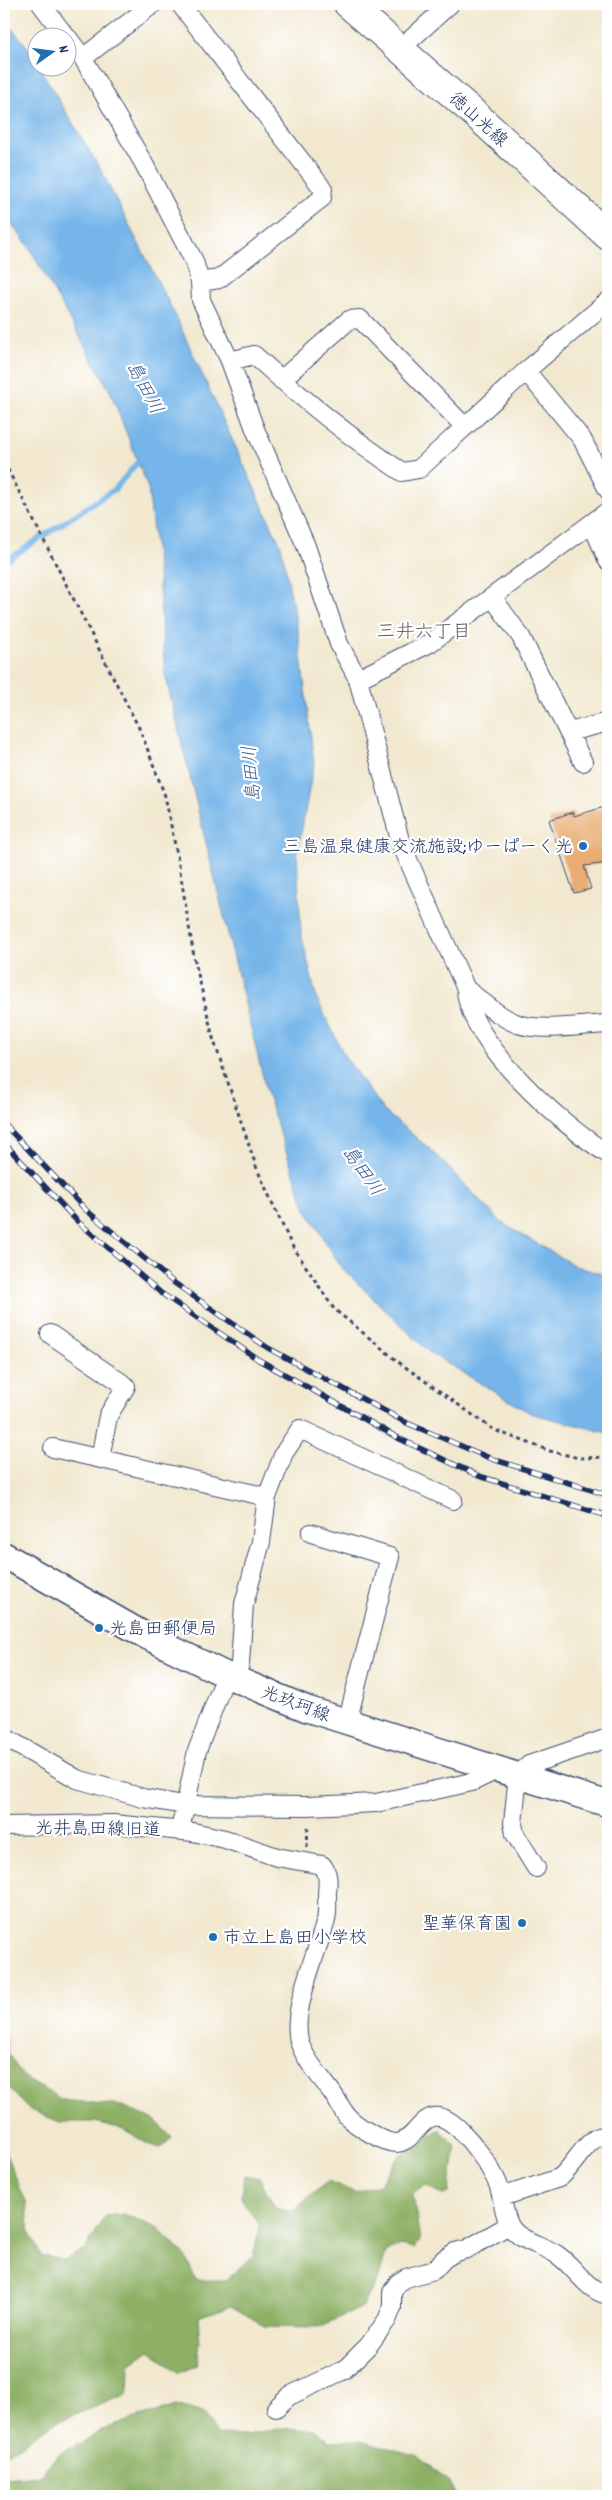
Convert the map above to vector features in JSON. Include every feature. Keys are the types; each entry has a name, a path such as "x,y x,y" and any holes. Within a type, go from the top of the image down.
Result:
{"main road":[{"name":"徳山光線","path":"348,4 608,236"},
{"name":"光玖珂線","path":"4,1555 146,1636 230,1677 307,1709 608,1804"}],"street":[{"path":"41,4 59,28"},
{"path":"83,58 153,4"},
{"path":"180,4 323,189 322,198 219,278 200,282"},
{"path":"400,49 450,4"},
{"path":"78,52 144,164 194,261 200,282 201,300 230,361 255,429 306,546 339,644 358,679 401,844 466,989 467,1003 483,1033 516,1076 542,1103 583,1138 608,1154"},
{"path":"230,361 254,355 281,380 362,445 402,472 419,469 526,371 608,301"},
{"path":"281,380 349,320 360,320 465,427"},
{"path":"526,371 582,438 608,490"},
{"path":"358,679 430,643 608,511"},
{"path":"592,524 608,561"},
{"path":"493,598 521,637 583,762"},
{"path":"568,732 608,722"},
{"path":"466,989 495,1011 519,1024 542,1026 608,1024"},
{"path":"50,1334 126,1386 108,1416 100,1459"},
{"name":"光井島田線旧道","path":"4,1826 113,1824 180,1830 197,1751 230,1677 240,1664 244,1604 261,1542 267,1497 284,1453 300,1429 453,1500"},
{"path":"53,1448 267,1497"},
{"path":"311,1533 390,1557 347,1722"},
{"path":"4,1737 77,1779 143,1798 184,1806 308,1806 376,1803 413,1797 508,1772 608,1738"},
{"path":"508,1772 515,1834 536,1868"},
{"path":"180,1830 225,1839 277,1857 322,1865 328,1872 326,1917 306,1980 297,2030 300,2043 309,2062 348,2117 379,2139 395,2143 405,2141 421,2123 434,2117 446,2119 459,2130 490,2168 502,2197 509,2225 515,2233 555,2253 599,2293 608,2295"},
{"path":"502,2197 558,2178 567,2173 593,2140 604,2135 608,2138"},
{"path":"276,2408 290,2396 344,2370 369,2345 387,2320 392,2308 392,2292 398,2283 406,2278 434,2270 454,2252 467,2249 509,2225"}],"path":[{"path":"4,462 142,732 165,796 179,865 194,957 213,1038 257,1169 291,1244 334,1308 401,1364 494,1430 550,1450 580,1458 608,1458"},
{"path":"306,1862 308,1806"}],"green space":[{"path":"4,2034 9,2055 24,2078 63,2100 123,2106 156,2121 172,2138 160,2148 146,2143 123,2129 95,2122 60,2122 30,2110 4,2084"},
{"path":"440,2129 456,2145 449,2193 442,2195 426,2185 413,2194 420,2241 415,2248 400,2245 386,2253 379,2278 361,2308 319,2327 265,2326 231,2306 198,2317 200,2342 197,2365 179,2373 150,2350 129,2365 128,2394 59,2421 4,2455 4,2150 26,2202 30,2234 41,2256 64,2260 86,2248 106,2216 124,2214 157,2228 184,2254 196,2280 226,2280 253,2256 260,2226 241,2198 244,2175 260,2178 275,2208 293,2211 328,2181 355,2192 379,2185 399,2156"},
{"path":"176,2405 204,2413 217,2435 246,2436 277,2428 316,2430 329,2441 360,2440 418,2456 450,2482 456,2496 4,2496 4,2478 39,2475 60,2454 110,2427"}],"water":[{"name":"島田川","path":"4,19 28,48 28,78 46,78 102,172 175,315 281,546 298,631 314,763 297,855 301,933 316,997 345,1057 383,1110 431,1150 502,1223 575,1266 608,1276 608,1433 530,1413 429,1352 341,1267 306,1209 268,1098 165,674 158,572 148,488 110,391 29,247 4,214"}],"building":[{"name":"三島温泉健康交流施設;ゆーぱーく光","path":"608,806 608,863 584,866 591,889 574,893 549,820 573,812 574,816"}],"waterway":[{"path":"4,562 115,489 142,457"}],"railway":[{"path":"4,1124 86,1210 173,1282 268,1348 407,1423 492,1459 608,1495"},
{"path":"4,1143 77,1221 161,1293 259,1360 400,1439 479,1476 608,1516"}],"place":[{"name":"三島温泉健康交流施設;ゆーぱーく光","path":"583,846"},
{"name":"光島田郵便局","path":"99,1628"},
{"name":"聖華保育園","path":"522,1923"},
{"name":"市立上島田小学校","path":"213,1937"}],"district":[{"name":"三井六丁目","path":"424,630"}]}
